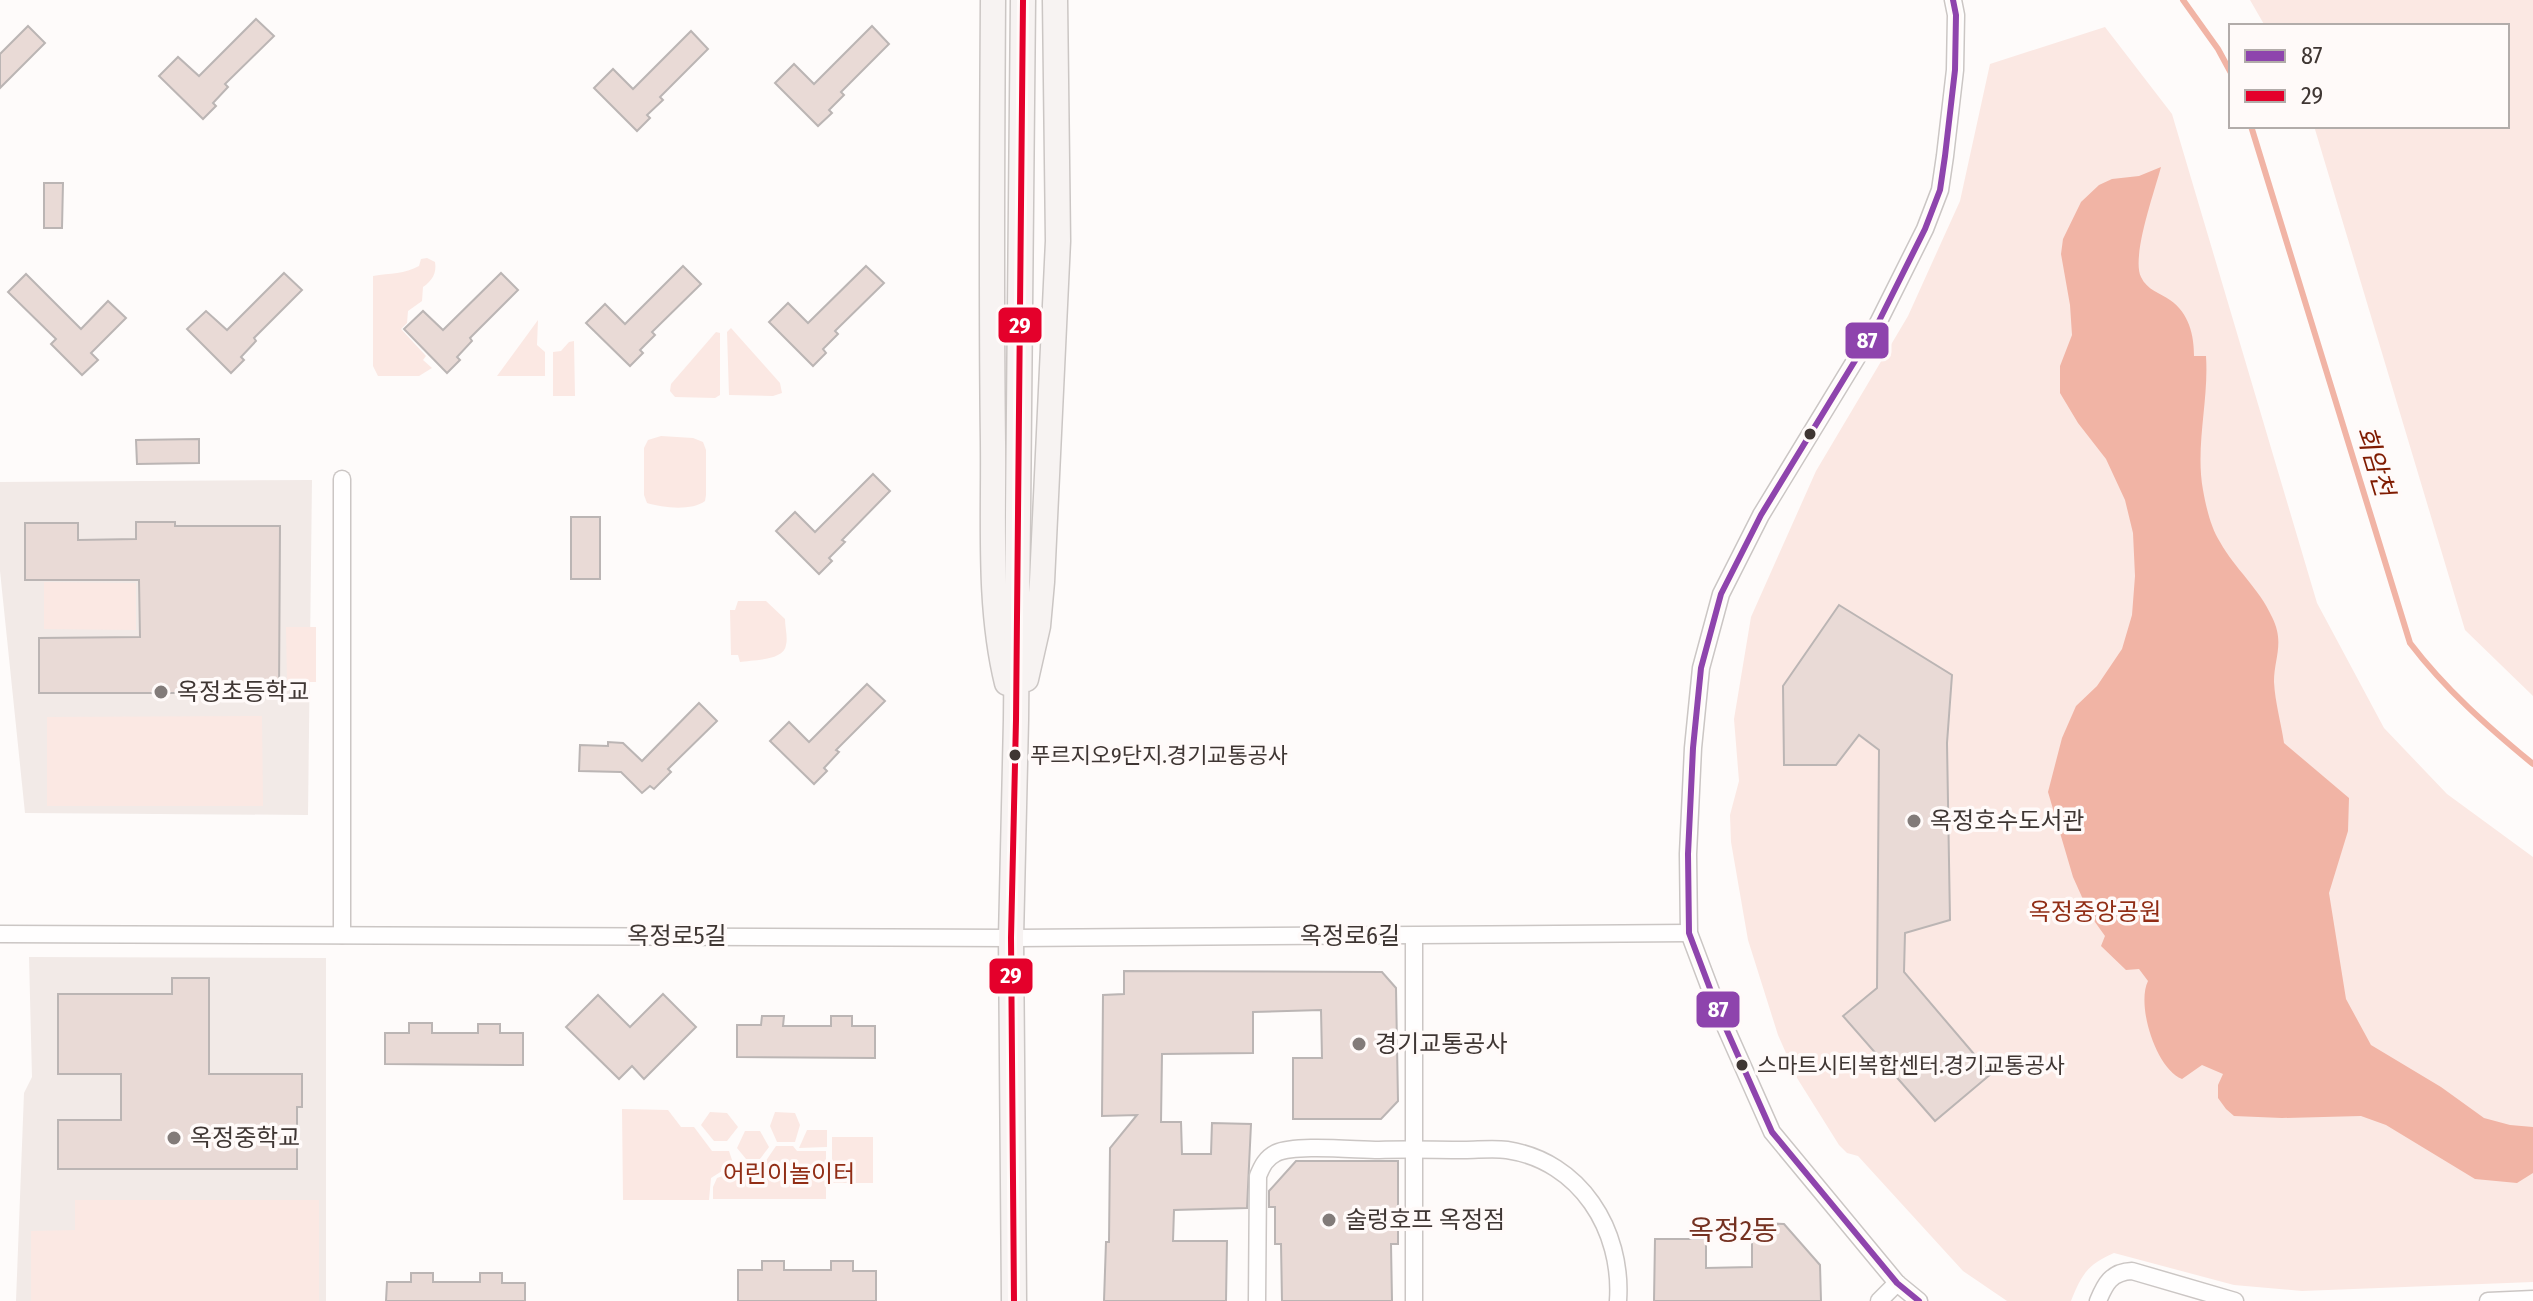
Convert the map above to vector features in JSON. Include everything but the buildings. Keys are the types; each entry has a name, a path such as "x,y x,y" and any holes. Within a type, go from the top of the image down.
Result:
{"main road":[{"path":"993,0 991,306 994,545 1000,654 1016,720"},
{"path":"1014,1301 1011,938 1023,0"},
{"path":"1016,720 1038,626 1042,582 1058,241 1055,0"}],"street":[{"path":"1919,1301 1897,1283 1772,1132 1720,1015 1689,933 1688,854 1693,748 1701,668 1721,594 1761,515 1878,323 1925,229 1940,190 1950,113 1955,70 1956,15 1953,0"},
{"path":"342,479 342,935"},
{"name":"옥정로6길","path":"1011,938 1689,933"},
{"name":"옥정로5길","path":"0,934 1011,938"},
{"path":"1414,936 1414,1301"},
{"path":"1257,1301 1258,1176 1268,1158 1288,1150 1414,1149 1506,1150 1539,1159 1571,1180 1586,1193 1608,1233 1617,1258 1618,1301"},
{"path":"2098,1301 2111,1278 2132,1271 2235,1301"},
{"path":"1879,1301 1897,1283"},
{"path":"2488,1301 2533,1299"}],"shaded area":[{"path":"2161,167 2141,239 2139,267 2147,285 2182,311 2191,332 2194,356 2206,356 2201,473 2209,517 2220,542 2267,607 2276,626 2278,643 2274,682 2284,743 2349,798 2348,831 2329,893 2346,999 2371,1045 2441,1087 2484,1118 2533,1127 2533,1173 2517,1183 2475,1179 2386,1125 2361,1116 2234,1116 2218,1098 2218,1085 2223,1074 2202,1065 2182,1079 2164,1063 2147,1020 2145,992 2148,981 2139,969 2126,970 2101,946 2105,936 2090,915 2073,877 2048,792 2062,738 2076,706 2097,686 2122,649 2132,615 2135,576 2133,533 2125,500 2106,459 2060,393 2060,366 2072,335 2061,254 2063,239 2081,202 2099,185 2112,179 2139,176"},
{"name":"옥정초등학교","path":"312,480 308,815 25,813 0,571 0,482"},
{"name":"옥정중학교","path":"29,957 326,958 326,1301 16,1301 24,1093 32,1077"}],"green space":[{"path":"2250,0 2533,0 2533,696 2465,630 2315,128 2509,128 2509,24 2264,24"},
{"name":"옥정중앙공원","path":"2105,27 2172,114 2317,603 2384,728 2447,794 2533,857 2533,1282 2302,1291 2234,1285 2114,1253 2086,1271 2071,1301 2007,1301 1963,1271 1858,1156 1847,1153 1839,1145 1797,1078 1778,1035 1748,940 1731,842 1730,815 1739,781 1734,719 1751,617 1816,471 1908,316 1960,201 1990,64"},
{"path":"421,259 435,262 434,273 423,287 422,301 408,311 407,323 401,329 426,356 423,360 432,368 419,376 378,376 373,366 373,276 408,271 419,266"},
{"path":"538,320 537,345 545,352 545,376 497,376"},
{"path":"731,328 780,383 782,393 773,396 729,395 727,332"},
{"path":"716,332 720,333 720,395 715,398 675,397 670,391 671,384"},
{"path":"574,341 575,396 553,396 553,352 561,351"},
{"path":"661,436 693,438 703,442 706,450 705,501 677,508 647,503 644,495 644,448 648,440"},
{"path":"44,582 136,583 136,630 44,629"},
{"path":"738,601 766,601 785,619 787,642 780,654 740,662 738,655 731,655 730,610 735,610"},
{"path":"286,627 316,627 316,682 287,682"},
{"path":"262,716 263,806 47,806 47,717"},
{"path":"622,1109 668,1110 681,1127 694,1127 712,1151 729,1151 735,1169 722,1171 711,1178 709,1200 623,1200"},
{"path":"710,1112 727,1113 738,1127 727,1141 714,1141 701,1125"},
{"path":"775,1112 795,1113 800,1125 795,1142 777,1142 770,1126"},
{"path":"807,1130 827,1130 827,1147 799,1148"},
{"path":"745,1131 760,1131 769,1147 760,1159 746,1159 737,1148"},
{"path":"832,1137 873,1137 873,1183 832,1183"},
{"name":"어린이놀이터","path":"776,1146 793,1146 797,1151 826,1151 826,1199 713,1199 717,1178 739,1170 761,1168"},
{"path":"75,1200 319,1200 319,1301 31,1301 31,1231 75,1230"}],"waterway":[{"name":"회암천","path":"2183,0 2229,69"},
{"name":"회암천","path":"2252,128 2410,643 2468,707 2533,764"}],"transit line":[{"name":"29","path":"1014,1301 1011,938 1023,0"},
{"name":"87","path":"1919,1301 1897,1283 1772,1132 1720,1015 1689,933 1688,854 1693,748 1701,668 1721,594 1761,515 1878,323 1925,229 1940,190 1945,156 1955,70 1956,15 1953,0"}],"place":[{"name":"옥정초등학교","path":"161,692"},
{"name":"푸르지오9단지.경기교통공사","path":"1015,755"},
{"name":"옥정호수도서관","path":"1914,821"},
{"name":"경기교통공사","path":"1359,1044"},
{"name":"스마트시티복합센터.경기교통공사","path":"1742,1065"},
{"name":"옥정중학교","path":"174,1138"},
{"name":"술렁호프 옥정점","path":"1329,1220"}],"district":[{"name":"옥정2동","path":"1733,1230"}]}
